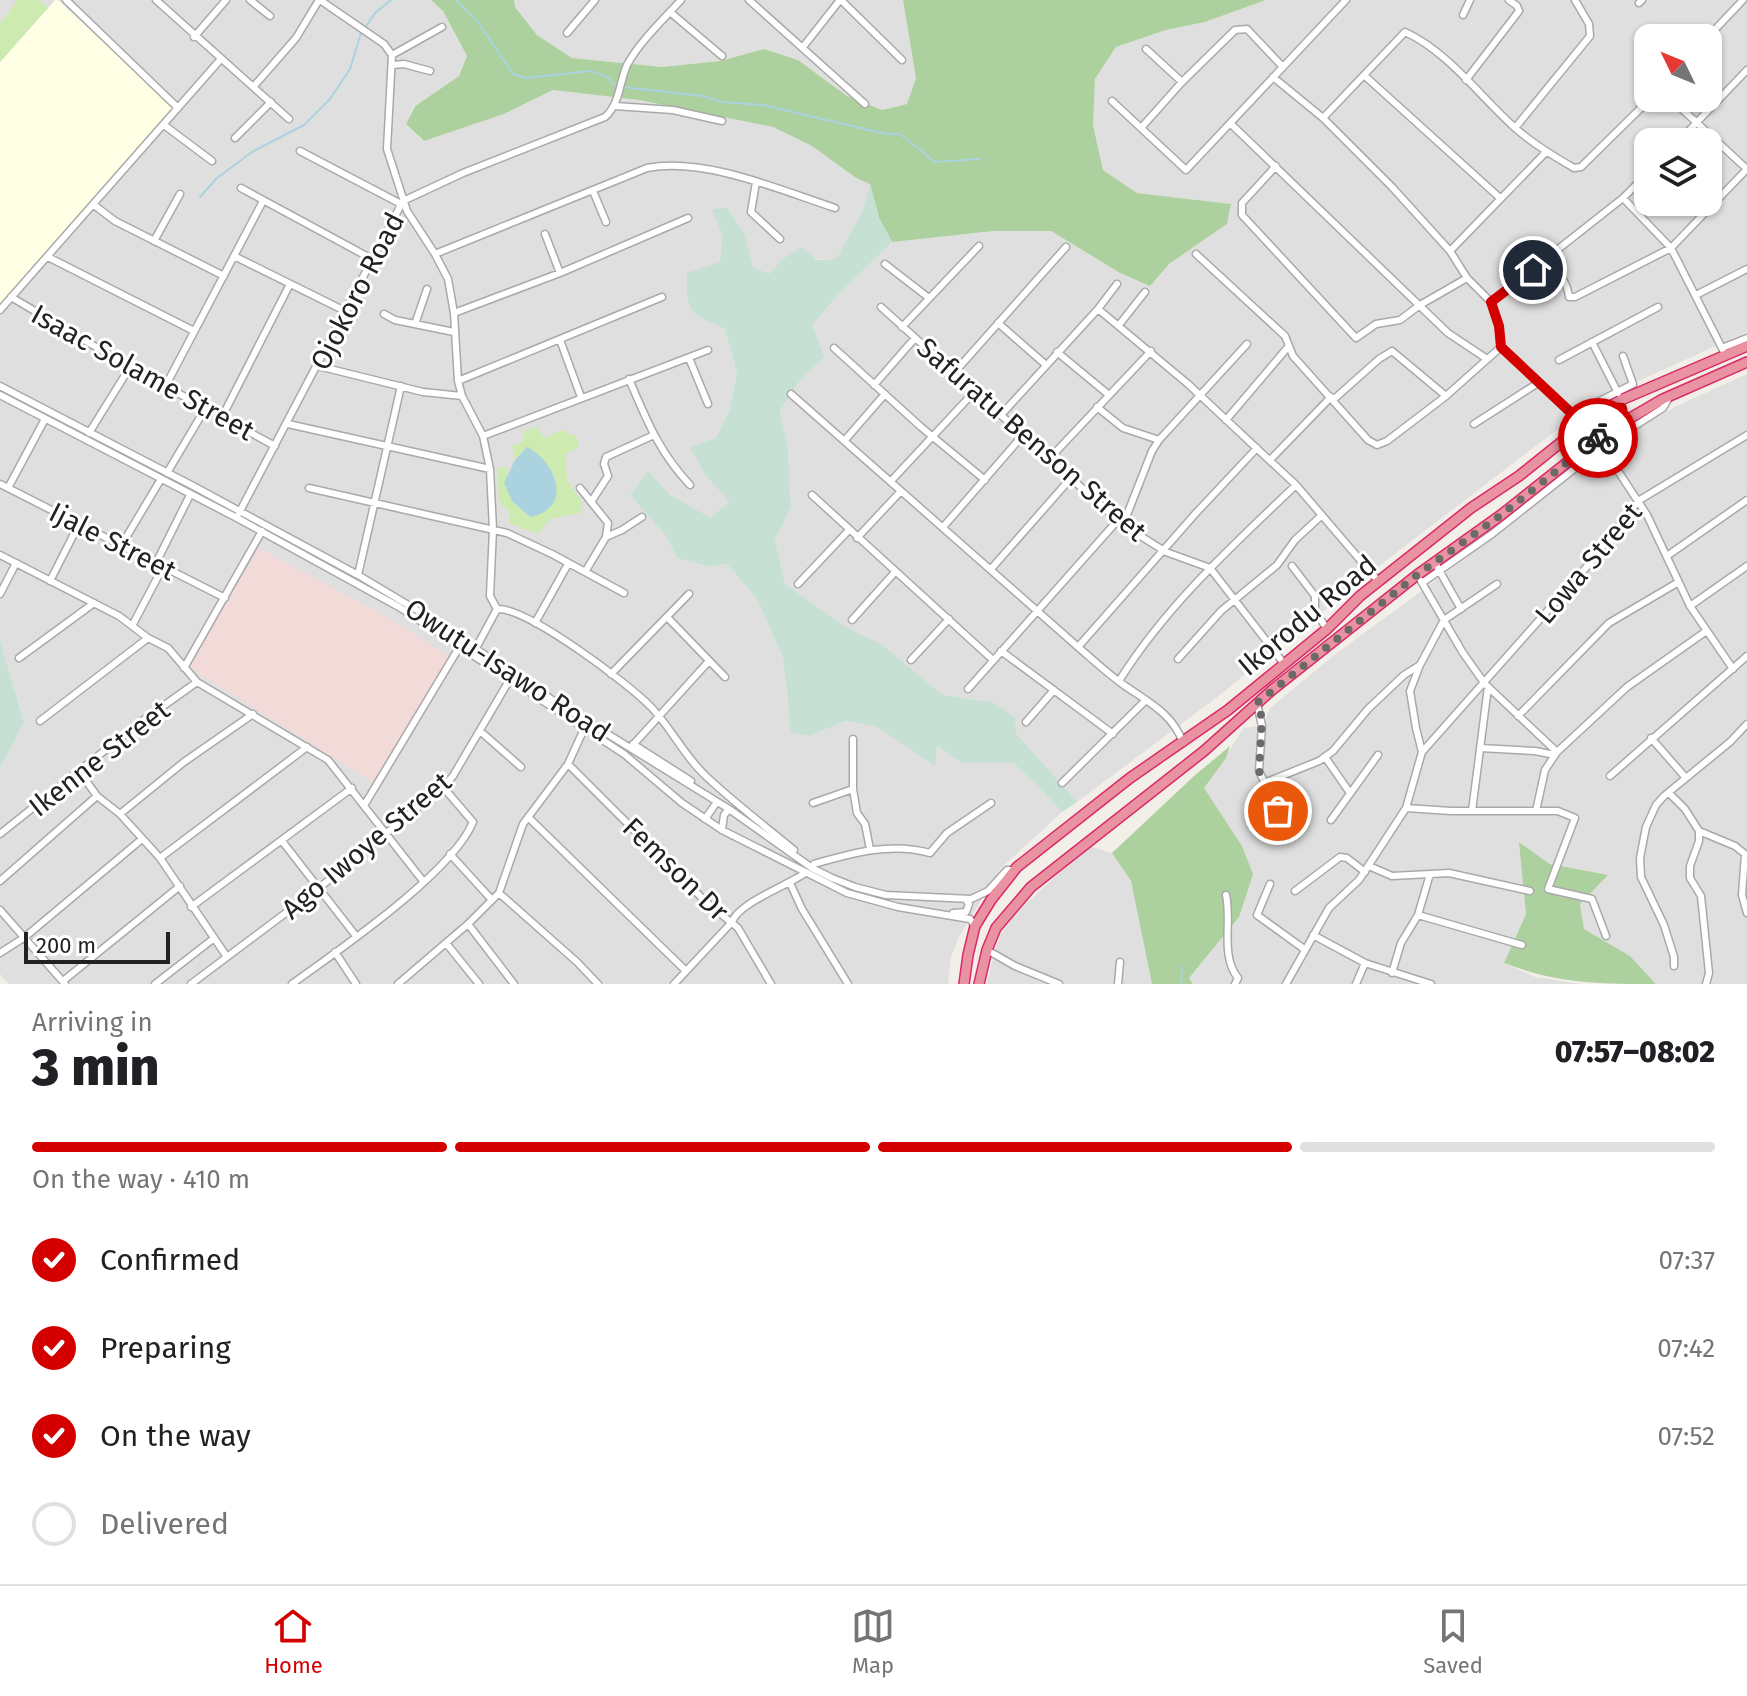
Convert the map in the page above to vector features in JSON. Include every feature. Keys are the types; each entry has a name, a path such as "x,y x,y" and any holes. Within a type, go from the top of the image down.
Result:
{"highway":[{"name":"Ikorodu Road","path":"964,984 974,930 987,906 1015,870 1130,778 1183,743 1285,665 1360,596 1471,508 1519,476 1580,421 1609,407 1619,396 1724,352 1747,346"},
{"name":"Ikorodu Road","path":"979,984 989,945 1002,919 1041,879 1204,751 1257,703 1599,443 1624,420 1671,395 1747,362"},
{"path":"1609,407 1622,408 1624,420"},
{"path":"987,906 993,917 1002,919"},
{"path":"974,930 985,932 989,945"}],"street":[{"path":"66,0 178,108"},
{"path":"156,0 289,119"},
{"path":"194,37 226,0"},
{"path":"250,0 270,16"},
{"path":"254,86 296,38 320,0 384,44 392,55 387,149 402,203 448,279 454,313 458,381 462,396 483,436 490,469 493,529 490,596 497,609"},
{"path":"567,33 595,0"},
{"path":"681,0 637,50 621,79 615,106 673,110 722,121"},
{"path":"749,0 865,104"},
{"path":"1112,101 1186,170 1346,0"},
{"path":"1463,15 1470,0"},
{"path":"1466,80 1519,11 1509,0"},
{"path":"1515,128 1590,36 1589,24 1575,0"},
{"path":"1720,24 1743,0"},
{"path":"803,47 844,1 902,60"},
{"path":"670,12 722,56"},
{"path":"392,55 442,27"},
{"path":"1141,128 1228,34 1247,29 1282,66"},
{"path":"1323,118 1405,32 1439,55 1515,128 1546,152 1577,169 1636,112"},
{"path":"1146,49 1182,82"},
{"path":"0,310 220,60"},
{"path":"393,65 404,64 430,71"},
{"path":"1691,128 1747,70"},
{"path":"1365,76 1500,198"},
{"path":"1273,77 1323,118 1450,251 1467,278 1491,302 1499,326 1501,347 1580,421 1592,405 1619,396 1633,384 1623,356"},
{"path":"235,138 271,102"},
{"name":"Ojokoro Road","path":"239,513 402,203 463,173 605,117 615,106"},
{"path":"1554,253 1557,273 1567,284 1571,298 1671,248 1747,169 1686,112"},
{"path":"1231,124 1448,333 1487,359"},
{"path":"164,125 212,161"},
{"path":"300,151 402,203"},
{"path":"1450,251 1546,152"},
{"path":"435,254 647,168 661,166 707,171 756,182 835,208"},
{"path":"1276,166 1242,203 1242,215 1351,336 1359,337 1376,324 1400,320 1467,278"},
{"path":"756,182 751,212 780,239"},
{"path":"1491,302 1634,187"},
{"path":"241,188 372,259"},
{"path":"593,191 606,222"},
{"path":"154,241 180,194"},
{"path":"1623,198 1671,248 1724,352 1747,338"},
{"path":"165,387 263,201"},
{"path":"94,205 115,221 224,276"},
{"path":"454,313 560,273 688,218"},
{"path":"545,234 560,273"},
{"path":"902,327 979,246"},
{"path":"954,373 1066,247"},
{"path":"1196,254 1285,336 1288,347 1368,440 1377,445 1387,441 1446,396 1501,347"},
{"path":"234,256 347,312"},
{"path":"48,257 194,331"},
{"path":"885,264 929,298"},
{"path":"1696,295 1747,269"},
{"path":"222,417 290,284"},
{"path":"1001,415 1117,284"},
{"path":"415,324 427,289"},
{"path":"1119,325 1145,292"},
{"name":"Isaac Solame Street","path":"11,297 165,387 275,446"},
{"path":"458,381 662,297"},
{"name":"Safuratu Benson Street","path":"881,307 1121,522 1162,550 1210,568"},
{"path":"1559,360 1658,307"},
{"path":"1098,309 1151,351 1296,485 1379,582"},
{"path":"384,314 395,320 454,332"},
{"path":"998,323 1046,365"},
{"path":"874,385 915,338"},
{"path":"560,340 581,397"},
{"path":"1592,342 1619,396"},
{"path":"968,689 1121,522 1159,440 1247,344"},
{"path":"1226,420 1288,347"},
{"path":"834,348 985,480"},
{"path":"483,436 708,350"},
{"path":"1050,458 1151,351"},
{"path":"1270,460 1332,399 1392,351 1446,396"},
{"path":"1057,352 1109,395"},
{"path":"689,358 708,404"},
{"path":"318,366 430,394 462,396"},
{"path":"89,433 130,367"},
{"path":"629,379 669,463 690,485"},
{"path":"1474,424 1538,383"},
{"name":"Owutu-Isawo Road","path":"0,386 358,575 729,809 847,893 970,919 974,930"},
{"path":"358,575 401,386"},
{"path":"891,481 975,391"},
{"path":"791,394 1078,647 1175,724 1183,743"},
{"path":"845,440 885,394"},
{"name":"Owutu-Isawo Road","path":"0,395 353,580 624,754 722,830 855,887 886,895 964,899"},
{"path":"1671,395 1663,408 1599,443 1638,501 1667,556 1677,583 1705,632 1733,669"},
{"path":"1097,407 1123,428 1159,440"},
{"path":"167,473 205,409"},
{"path":"8,488 45,419"},
{"path":"288,424 490,469"},
{"path":"944,526 1024,434"},
{"path":"591,502 607,479 606,457 654,435"},
{"name":"Lowa Street","path":"1422,752 1486,686 1591,562 1638,501 1747,435"},
{"path":"1078,647 1162,550 1257,448"},
{"path":"991,569 1071,478"},
{"path":"121,546 161,479"},
{"name":"Ijale Street","path":"0,484 225,598"},
{"path":"1119,681 1143,644 1210,568 1296,485"},
{"path":"309,488 515,536 624,593"},
{"path":"580,488 608,523 606,537 585,572"},
{"path":"857,538 901,491"},
{"path":"132,626 190,495"},
{"path":"812,495 993,660"},
{"path":"1667,556 1747,500"},
{"path":"1178,659 1234,599 1277,565 1295,540 1322,515"},
{"path":"606,537 642,517"},
{"path":"50,581 79,524"},
{"path":"798,584 849,530"},
{"path":"184,668 262,531"},
{"path":"0,555 94,603 168,648 197,682 328,760 423,881"},
{"path":"0,594 16,563"},
{"path":"535,623 568,564"},
{"path":"1292,566 1315,596 1315,611 1327,629"},
{"path":"1690,606 1747,566"},
{"path":"1437,567 1461,609"},
{"path":"1210,568 1285,665"},
{"path":"852,620 895,572"},
{"path":"1419,579 1486,686 1556,754"},
{"path":"1518,716 1609,623 1677,583"},
{"path":"1286,984 1333,903 1367,869 1406,808 1422,752 1410,691 1420,665 1444,620 1497,584"},
{"path":"611,674 689,594"},
{"path":"19,658 94,603"},
{"path":"497,609 510,609 535,623 611,674 649,705 703,773 801,856 811,868"},
{"path":"476,648 497,609"},
{"path":"667,617 725,677"},
{"path":"911,660 949,619"},
{"path":"1534,811 1545,770 1556,754 1627,687 1705,632"},
{"path":"40,721 148,638"},
{"path":"365,804 460,646"},
{"path":"1001,651 1113,734"},
{"path":"1610,776 1747,656"},
{"path":"709,661 632,746 741,814 749,812"},
{"path":"1264,783 1325,757 1350,733 1373,704 1420,665"},
{"name":"Ago Iwoye Street","path":"195,983 387,835 443,787 453,776 510,679"},
{"name":"Ikenne Street","path":"0,834 138,724 197,682"},
{"path":"1472,811 1486,686"},
{"path":"1026,722 1054,690"},
{"path":"1062,783 1146,700"},
{"path":"1257,703 1262,726 1258,764 1278,811"},
{"path":"120,814 184,762 253,714"},
{"path":"1674,966 1664,925 1641,877 1642,840 1656,805 1747,724"},
{"path":"398,984 499,893 511,853 528,817 568,764 584,729"},
{"path":"480,731 521,767"},
{"path":"1651,738 1686,778"},
{"path":"853,739 853,789 857,813 865,824 870,849"},
{"path":"160,858 307,747"},
{"path":"1480,748 1556,754"},
{"path":"1331,820 1378,755"},
{"path":"1325,757 1350,793"},
{"name":"Femson Dr","path":"568,764 705,901 732,922 743,934 770,984"},
{"path":"79,771 97,796 120,814 160,858 227,957"},
{"path":"292,984 423,881 450,854 473,822 443,787"},
{"path":"191,907 352,788"},
{"path":"813,803 853,789"},
{"path":"1669,793 1685,809 1699,831 1690,878 1701,896 1709,973 1706,984"},
{"path":"0,881 97,796"},
{"path":"705,819 717,802"},
{"path":"675,984 732,922 740,909 790,883 811,868 870,849 901,848 930,853 947,833 991,803"},
{"path":"1406,808 1534,811 1566,813 1575,818 1548,889 1592,899 1606,936"},
{"path":"722,830 724,815 729,809"},
{"path":"528,817 686,971"},
{"path":"1699,831 1735,846 1745,854 1742,895 1747,913"},
{"path":"0,953 25,937 142,839"},
{"path":"282,841 356,936"},
{"path":"450,854 492,900"},
{"path":"1295,891 1340,857 1392,876 1451,873 1530,891"},
{"path":"964,899 981,897 1007,870 1015,870"},
{"path":"1392,973 1401,943 1418,915 1430,874"},
{"path":"790,883 802,909 848,984"},
{"path":"1270,884 1257,915 1304,949"},
{"path":"0,910 64,982 180,886"},
{"path":"499,893 598,984"},
{"path":"1226,895 1230,921 1230,966 1236,981 1247,984"},
{"path":"921,911 964,913 969,904 964,899"},
{"path":"1418,915 1522,945"},
{"path":"468,924 514,984"},
{"path":"1313,935 1365,963 1431,984"},
{"path":"155,984 213,939"},
{"path":"446,943 479,984"},
{"path":"989,945 1015,966 1059,984"},
{"path":"335,952 356,984"},
{"path":"1118,984 1120,962"},
{"path":"1356,984 1365,963"}],"shaded area":[{"path":"0,0 431,0 443,11 467,56 459,76 414,106 406,124 423,141 504,114 553,90 639,100 773,127 812,146 856,178 870,184 863,210 836,259 782,260 769,274 753,268 745,235 722,234 720,262 696,315 725,329 737,374 729,411 716,439 691,447 706,476 731,502 710,517 670,495 648,472 630,495 666,536 677,558 710,567 727,564 757,599 783,658 788,708 809,736 846,721 877,727 934,765 937,744 962,763 1013,763 1062,812 1001,868 959,937 951,957 948,984 9,984 0,974 0,768 24,721 0,640"},
{"path":"55,0 174,108 0,305 0,62"},
{"path":"514,0 903,0 916,78 908,104 881,110 847,96 798,60 764,49 720,61 662,67 572,58 537,35 515,7"},
{"path":"1266,0 1747,0 1747,332 1596,400 1397,552 1216,698 1077,802 992,702 943,695 883,645 846,627 785,584 775,540 791,507 788,450 780,411 799,382 823,356 812,325 892,242 994,231 1051,231 1120,273 1149,285 1169,264 1227,224 1231,204 1137,193 1103,170 1093,125 1095,79 1116,47 1166,30 1205,22"},
{"path":"870,184 879,218 892,242 812,325 824,356 799,382 780,411 788,450 791,507 775,540 785,584 846,627 883,645 943,695 992,702 1015,717 1016,733 1077,802 1062,812 1013,763 962,763 937,745 935,766 877,727 846,721 809,736 791,732 783,658 757,599 727,564 710,567 677,558 666,536 630,495 648,471 670,495 710,517 730,502 706,476 690,447 716,438 729,411 737,374 725,329 697,315 687,297 687,273 720,262 722,234 712,210 726,207 745,235 753,267 769,274 781,260 802,247 816,260 836,259 863,210"},
{"path":"1747,374 1747,984 1656,984 1630,956 1584,929 1580,904 1607,875 1550,864 1520,842 1526,914 1504,963 1535,977 1581,984 1193,984 1189,978 1239,917 1204,788 1244,728 1263,725 1270,708 1337,653 1488,542 1607,444 1679,405"},
{"path":"259,548 392,620 450,657 374,783 189,667"},
{"path":"0,640 24,722 0,768"},
{"path":"1089,846 1112,853 1131,880 1152,984 986,984 1000,935 1020,909"}],"green space":[{"path":"18,0 38,0 48,8 0,62 0,23"},
{"path":"431,0 514,0 515,7 537,35 572,58 662,67 720,61 764,49 798,60 847,96 882,110 907,104 916,78 903,0 1266,0 1205,22 1166,30 1116,47 1095,79 1093,125 1103,170 1137,193 1231,204 1227,224 1169,264 1150,286 1120,273 1051,231 994,231 892,242 879,218 870,184 856,178 812,146 773,127 639,100 553,90 504,114 424,141 406,124 415,106 459,76 467,56 443,11"},
{"path":"537,427 544,438 561,430 576,436 579,447 565,454 567,480 582,502 580,513 550,519 538,534 510,524 510,513 499,502 497,468 506,466 508,473 505,483 512,501 530,517 528,448 515,460 512,446 524,440 524,431"},
{"path":"1230,746 1226,758 1204,788 1242,846 1253,874 1239,917 1189,978 1193,984 1152,984 1131,881 1112,853"},
{"path":"1519,842 1550,864 1608,875 1580,904 1584,929 1630,956 1656,984 1579,981 1543,975 1504,963 1526,914"}],"water":[{"path":"527,447 547,464 556,485 552,505 530,517 512,501 504,483 515,460"}],"waterway":[{"path":"365,28 375,13 391,0"},
{"path":"456,0 477,21 513,74 525,78 591,71 607,77 616,86"},
{"path":"200,197 217,178 252,152 304,125 330,99 350,69 361,33"},
{"path":"622,87 763,105 886,134 900,134 935,162 980,159"},
{"path":"1181,984 1182,967"}],"way so far":[{"path":"1278,811 1259,771 1262,718 1257,703 1417,575 1501,515 1598,438"}],"route":[{"path":"1533,270 1491,302 1499,326 1501,347 1583,424 1609,407 1622,408 1624,420 1598,438"}]}
